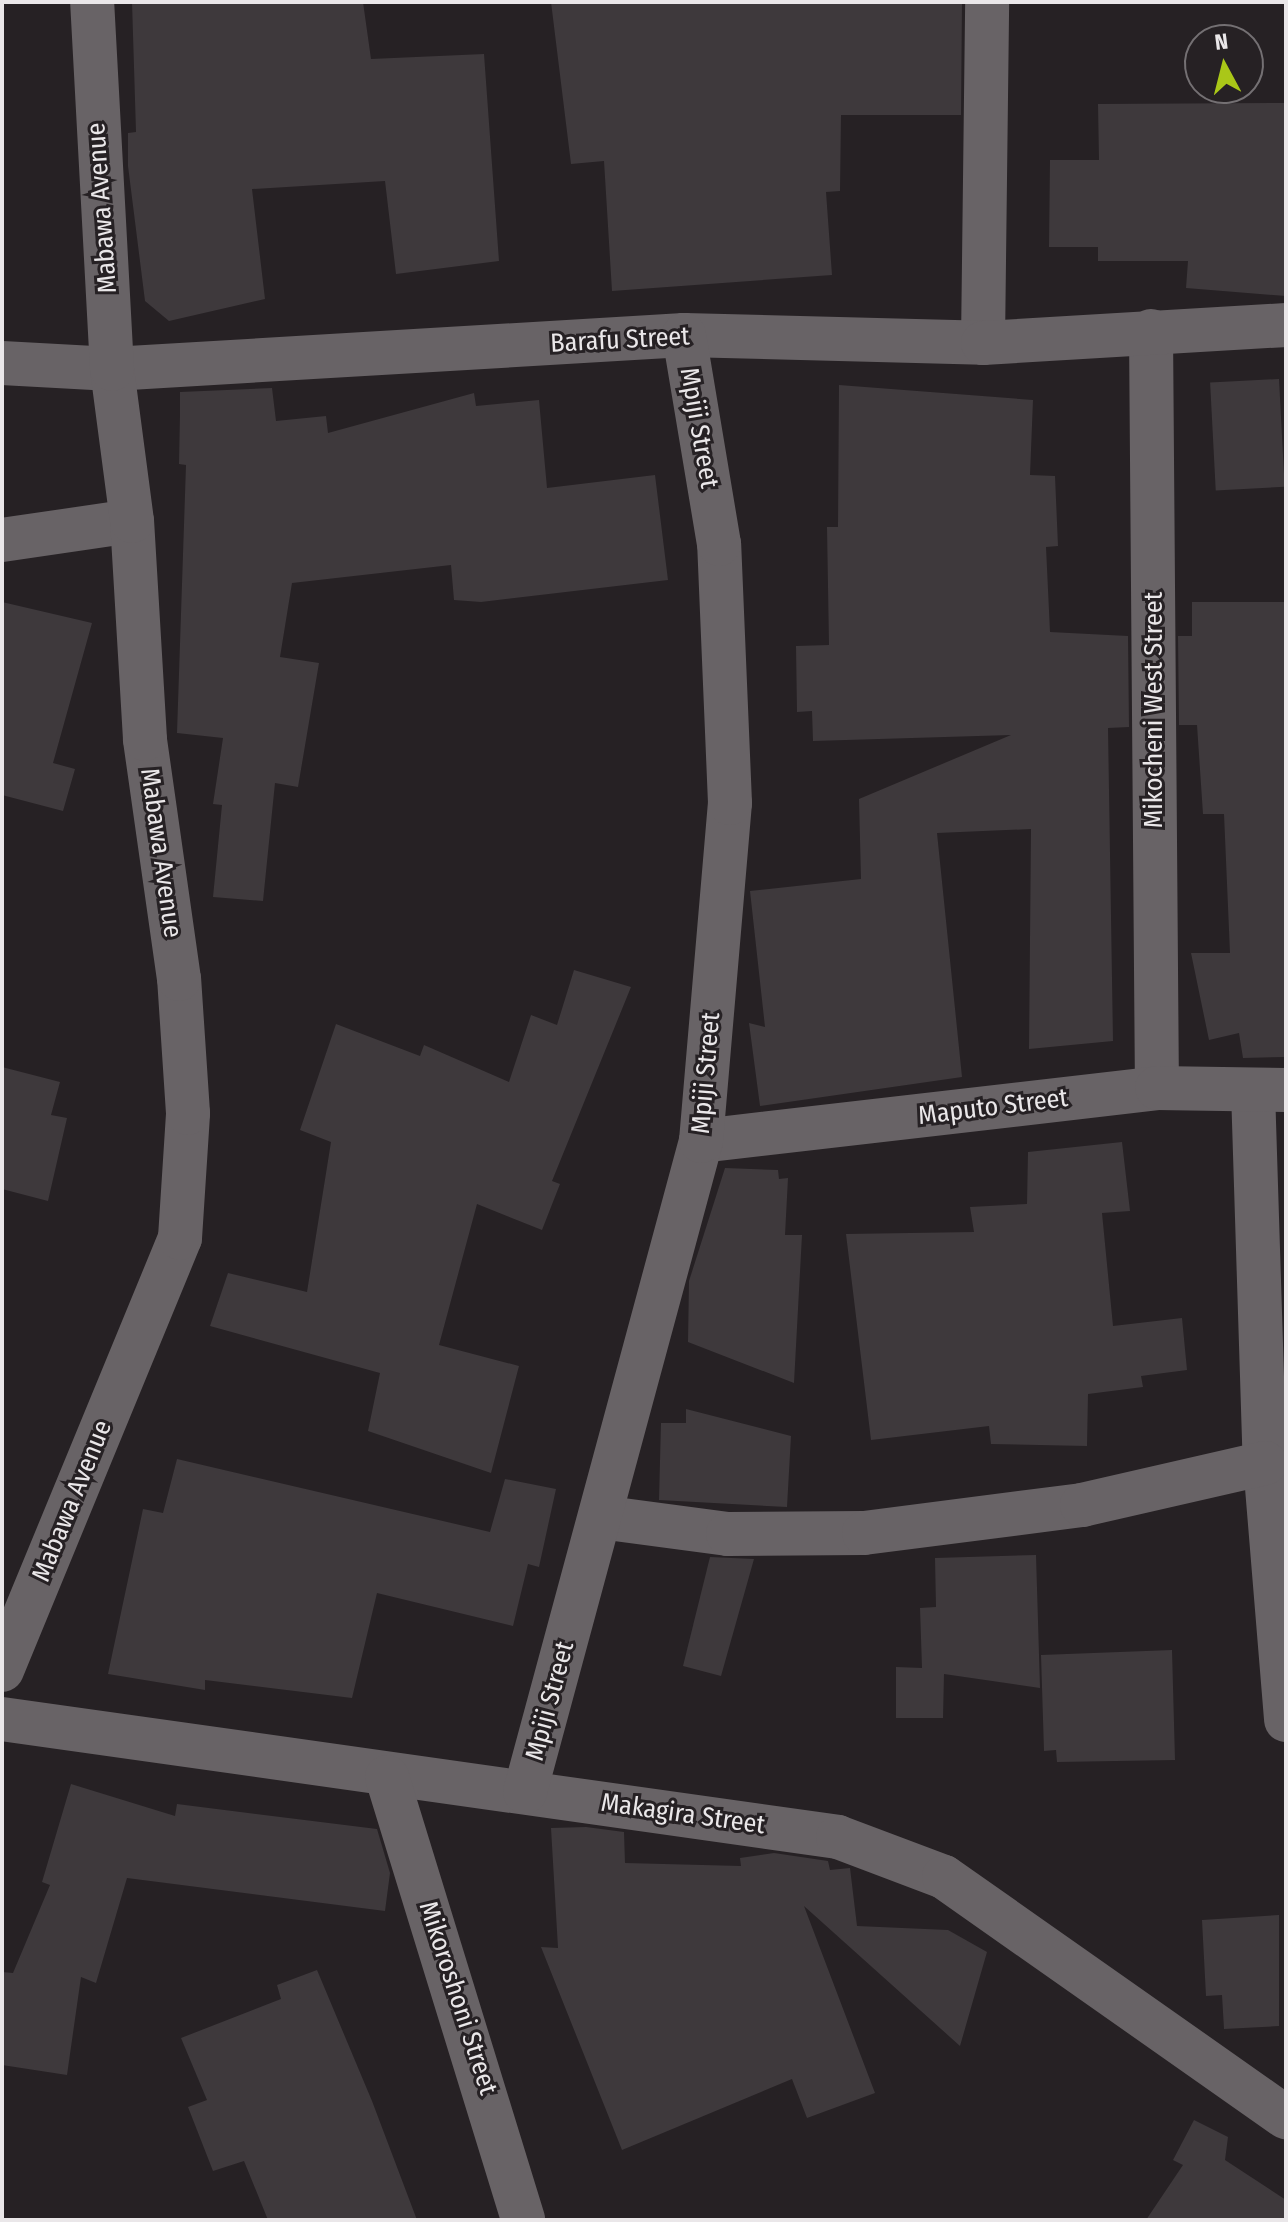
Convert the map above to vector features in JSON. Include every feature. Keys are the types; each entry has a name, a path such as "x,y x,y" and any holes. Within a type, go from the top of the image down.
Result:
{"street":[{"name":"Mabawa Avenue","path":"2,1670 180,1238 188,1113 179,979 145,739 132,521 112,369 92,2"},
{"path":"983,343 987,2"},
{"name":"Barafu Street","path":"2,363 112,369 684,335 983,343 1286,325"},
{"name":"Mikocheni West Street","path":"1151,331 1157,1088"},
{"name":"Mpiji Street","path":"525,1792 701,1141 730,803 719,544 684,335"},
{"path":"2,540 132,521"},
{"name":"Maputo Street","path":"701,1141 1157,1088 1269,1090"},
{"path":"1269,1090 1265,1463 1286,1720"},
{"path":"600,1517 728,1534 864,1533 1082,1505 1265,1463"},
{"name":"Makagira Street","path":"2,1719 387,1777 525,1792 838,1837 944,1877 1286,2117"},
{"name":"Mikoroshoni Street","path":"387,1777 523,2220"}],"building":[{"path":"132,2 363,2 371,59 484,54 499,261 396,274 385,181 252,189 265,299 169,321 145,301 128,166 128,133 136,132"},
{"path":"551,2 962,2 961,115 841,115 840,191 826,192 832,275 612,291 604,161 571,164"},
{"path":"1286,103 1286,296 1186,288 1188,261 1098,261 1098,247 1049,247 1050,160 1099,160 1098,104"},
{"path":"1279,379 1285,487 1216,490 1210,383"},
{"path":"839,385 1033,400 1030,475 1055,476 1058,546 1046,547 1050,632 1128,636 1129,727 1108,728 1113,1041 1029,1049 1031,829 937,833 962,1077 760,1106 749,1023 765,1027 750,891 861,879 859,799 1011,735 813,741 812,711 797,712 796,646 829,645 827,527 838,527"},
{"path":"272,388 276,421 326,416 328,433 474,393 476,406 539,400 547,488 655,475 668,580 481,602 454,600 451,565 292,583 280,657 319,663 298,787 275,783 263,901 213,897 222,805 213,804 223,738 177,733 186,465 179,464 180,392"},
{"path":"2,602 92,623 53,763 75,769 63,811 2,795"},
{"path":"1192,602 1286,602 1286,1057 1243,1058 1239,1033 1209,1040 1191,953 1230,953 1224,814 1203,814 1197,725 1179,725 1178,636 1192,636"},
{"path":"574,970 631,987 552,1181 560,1184 542,1230 477,1204 439,1345 519,1366 491,1473 368,1431 380,1373 210,1326 228,1273 307,1292 331,1142 300,1130 336,1024 420,1056 424,1045 509,1082 531,1015 557,1025"},
{"path":"2,1067 60,1082 51,1115 67,1118 48,1201 2,1189"},
{"path":"1122,1142 1130,1211 1102,1213 1113,1326 1182,1318 1187,1370 1141,1376 1143,1387 1088,1394 1087,1446 991,1444 989,1426 871,1440 846,1234 974,1232 970,1207 1027,1204 1028,1152"},
{"path":"725,1168 778,1170 779,1179 788,1178 785,1235 802,1235 794,1383 688,1342 689,1281"},
{"path":"686,1409 791,1436 787,1507 659,1500 661,1423 686,1423"},
{"path":"177,1459 490,1532 505,1479 556,1489 539,1567 528,1564 513,1626 377,1593 352,1698 205,1680 205,1690 108,1674 143,1509 163,1513"},
{"path":"1036,1555 1040,1688 944,1674 943,1718 896,1718 896,1667 922,1668 920,1608 936,1607 935,1558"},
{"path":"710,1557 754,1559 721,1676 683,1666"},
{"path":"1172,1650 1175,1760 1057,1762 1056,1750 1044,1751 1041,1655"},
{"path":"71,1784 175,1816 177,1804 377,1829 390,1873 385,1911 127,1878 96,1983 81,1977 67,2075 2,2065 2,1972 13,1973 50,1885 42,1882"},
{"path":"586,1827 624,1832 625,1863 741,1866 740,1858 774,1853 828,1861 830,1870 850,1868 857,1926 948,1930 987,1952 960,2046 804,1906 875,2093 807,2118 792,2079 622,2150 541,1947 558,1948 551,1828"},
{"path":"1279,1915 1279,2026 1224,2029 1222,1995 1206,1996 1202,1920"},
{"path":"317,1970 372,2101 417,2220 268,2220 244,2161 213,2171 188,2107 207,2100 181,2038 281,1999 277,1985"},
{"path":"1194,2120 1228,2137 1225,2160 1286,2200 1286,2220 1146,2220 1183,2165 1173,2160"}]}
